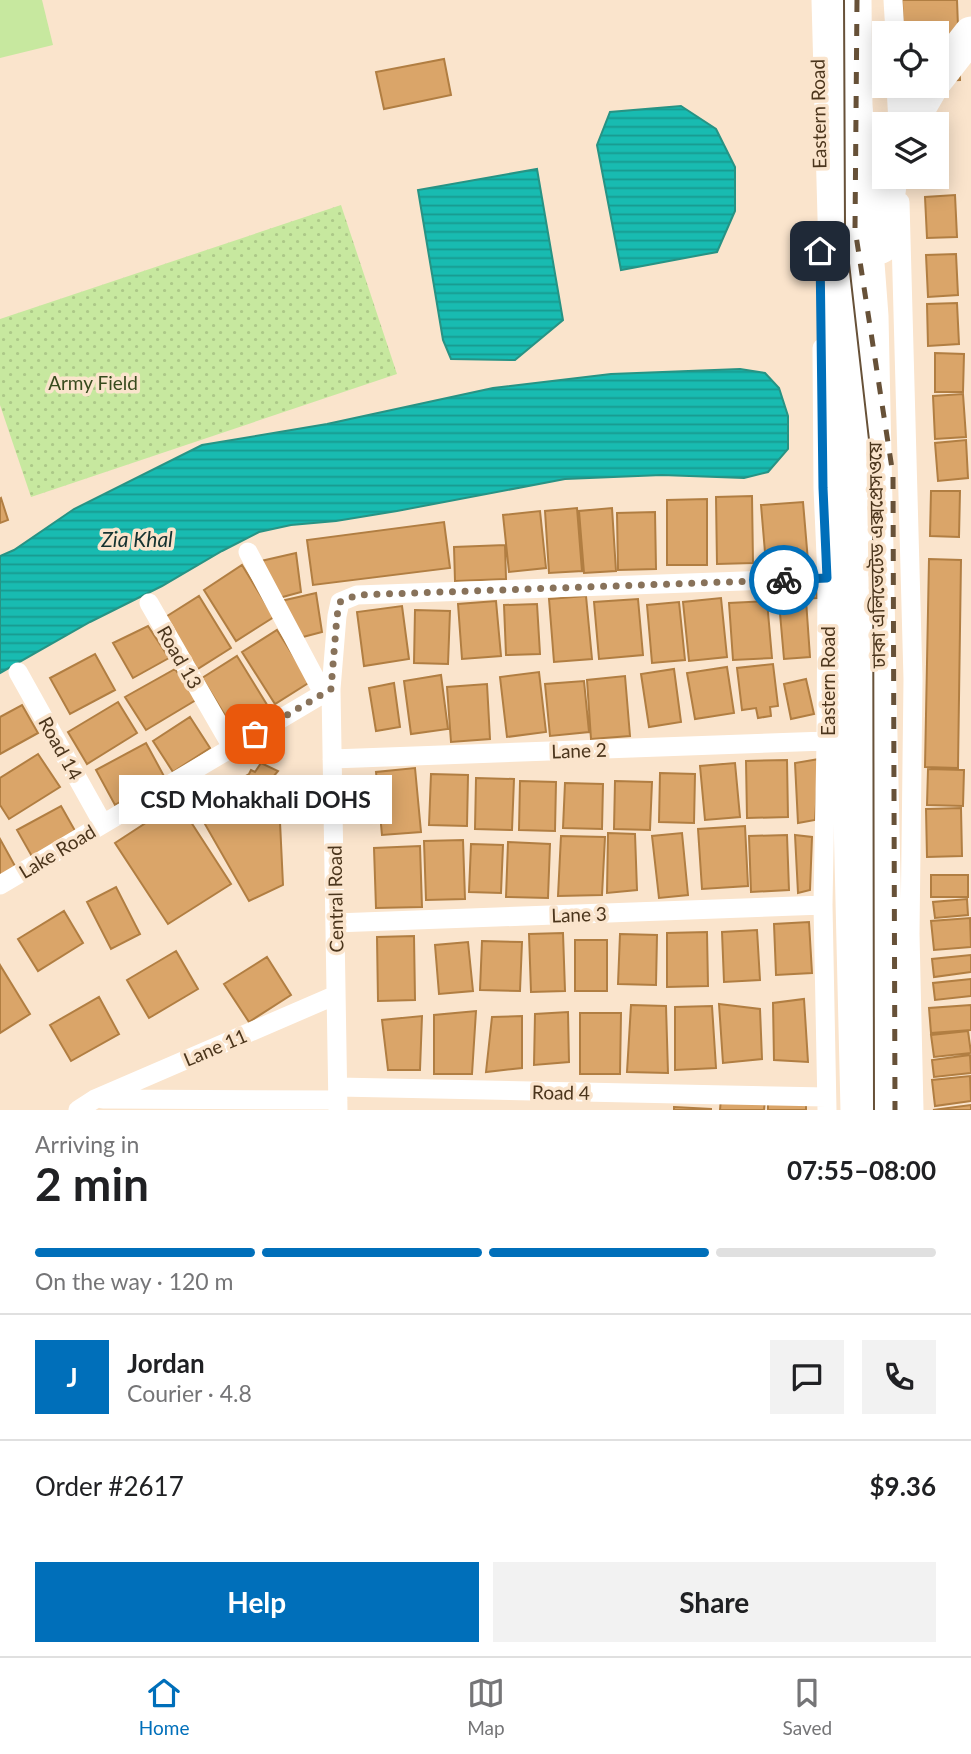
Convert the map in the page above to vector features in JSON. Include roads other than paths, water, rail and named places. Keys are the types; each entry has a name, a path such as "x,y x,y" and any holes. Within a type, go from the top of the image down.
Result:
{"highway":[{"name":"ঢাকা এলিভেটেড এক্সপ্রেসওয়ে","path":"829,0 847,649 837,1106"},
{"name":"ঢাকা এলিভেটেড এক্সপ্রেসওয়ে","path":"854,0 855,105 871,316 888,1110"},
{"path":"949,62 971,34"},
{"path":"871,316 879,284 888,189"}],"street":[{"name":"Eastern Road","path":"815,0 823,488 827,578 824,905 837,1106"},
{"path":"894,0 895,21"},
{"path":"900,189 914,679 910,934 914,1110"},
{"path":"248,552 327,691"},
{"name":"Central Road","path":"338,1099 332,759 327,691 340,602 357,595 827,578"},
{"name":"Road 13","path":"149,603 232,747"},
{"name":"Road 14","path":"18,671 103,824"},
{"name":"Lake Road","path":"0,885 327,691"},
{"name":"Lane 2","path":"332,759 827,741"},
{"name":"Lane 3","path":"335,923 824,905"},
{"name":"Lane 11","path":"78,1110 95,1105 336,995"},
{"name":"Road 4","path":"95,1105 338,1099 837,1106"}],"water":[{"path":"681,106 716,129 735,167 735,211 717,252 621,270 597,145 610,112"},
{"path":"537,169 563,320 515,360 451,359 443,340 418,190"},
{"name":"Zia Khal","path":"740,369 765,373 779,388 788,416 788,449 768,472 744,478 662,475 565,479 397,511 291,525 259,532 0,673 0,556 14,550 74,509 202,445 327,424 493,388 611,374"}],"tram line":[{"path":"844,0 845,228 873,475 874,1110"}],"railway":[{"path":"857,0 855,229 893,475 895,1110"}],"place":[{"name":"CSD Mohakhali DOHS","path":"255,734"}],"park label":[{"name":"Army Field","path":"93,382"}]}
